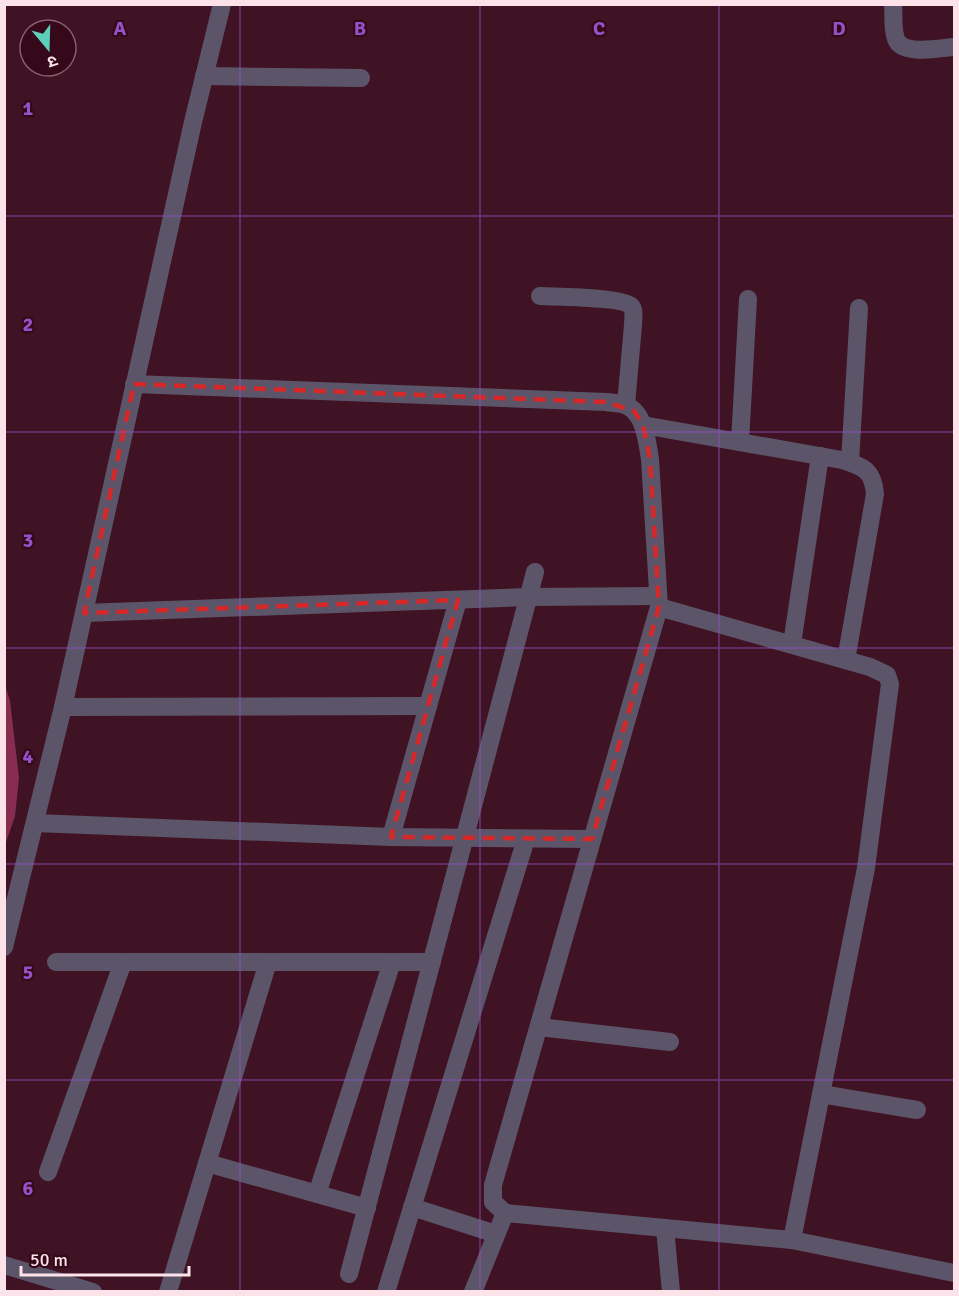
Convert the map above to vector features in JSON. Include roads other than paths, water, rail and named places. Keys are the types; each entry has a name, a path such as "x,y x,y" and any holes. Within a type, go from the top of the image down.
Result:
{"street":[{"path":"4,947 63,707 192,122 222,4"},
{"path":"893,4 894,31 896,41 901,46 911,49 954,47"},
{"path":"204,76 361,78"},
{"path":"540,296 606,299 625,302 631,306 633,325 626,405"},
{"path":"740,442 748,299"},
{"path":"850,462 859,308"},
{"path":"134,384 606,402 626,405 634,411 643,425 650,459 658,601 493,1185 494,1202 505,1213 792,1240 954,1273"},
{"path":"643,425 850,462 861,466 871,475 875,494 846,660"},
{"path":"792,644 820,456"},
{"path":"349,1274 535,573"},
{"path":"84,613 528,597 658,601 880,670 887,675 890,684 866,868 792,1240"},
{"path":"391,837 458,600"},
{"path":"63,707 428,706"},
{"path":"35,823 391,837 592,839"},
{"path":"386,1292 526,838"},
{"path":"56,962 432,962"},
{"path":"48,1172 123,962"},
{"path":"168,1292 268,962"},
{"path":"317,1194 392,962"},
{"path":"538,1027 670,1042"},
{"path":"821,1094 917,1110"},
{"path":"207,1163 367,1208"},
{"path":"412,1207 496,1234"},
{"path":"473,1292 505,1213"},
{"path":"665,1228 671,1292"},
{"path":"4,1265 93,1292"}]}
